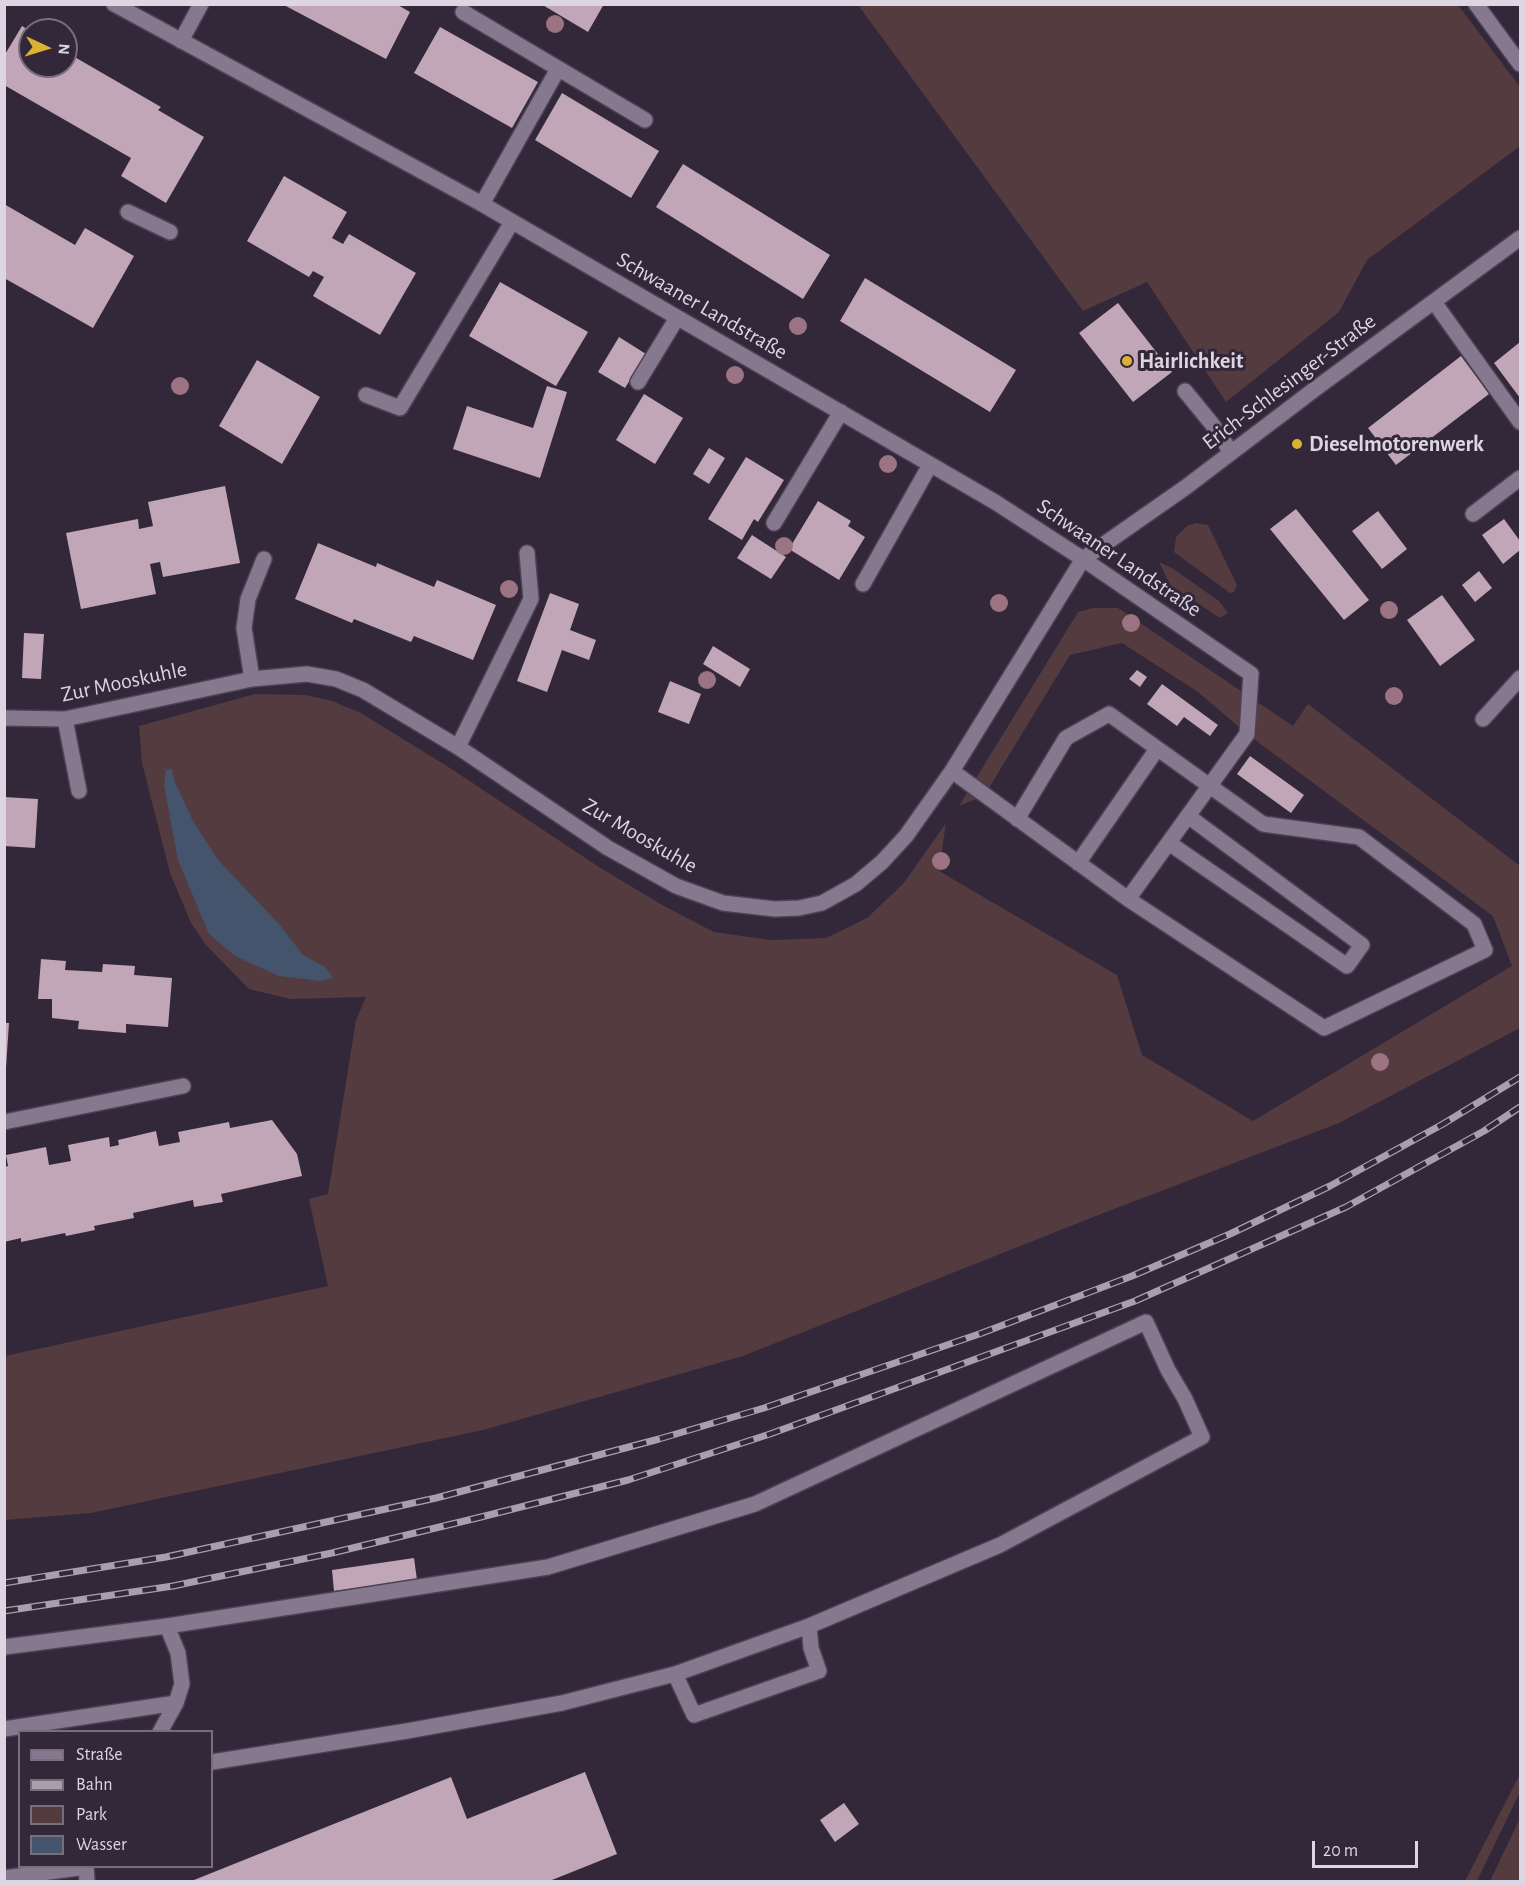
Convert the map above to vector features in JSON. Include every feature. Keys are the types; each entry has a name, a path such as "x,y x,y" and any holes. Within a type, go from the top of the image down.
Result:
{"street":[{"name":"Schwaaner Landstraße","path":"114,4 482,204 995,502 1251,674 1247,734 1209,787"},
{"path":"181,41 201,4"},
{"path":"1476,4 1521,64"},
{"path":"463,12 645,120"},
{"path":"482,204 558,69"},
{"path":"128,212 170,232"},
{"path":"366,395 400,408 512,222"},
{"name":"Erich-Schlesinger-Straße","path":"1083,559 1186,487 1521,238"},
{"path":"1434,302 1521,422"},
{"path":"638,382 677,318"},
{"path":"1185,391 1231,452"},
{"path":"774,524 841,412"},
{"path":"862,584 930,465"},
{"path":"1473,514 1521,478"},
{"path":"458,747 531,599 527,554"},
{"path":"252,679 244,628 248,599 264,559"},
{"name":"Zur Mooskuhle","path":"4,718 65,719 252,679 307,674 336,679 363,690 458,747 608,848 676,886 723,903 775,909 799,908 822,903 856,884 882,862 906,836 952,771 1083,559"},
{"path":"1483,719 1521,678"},
{"path":"952,771 984,796 1128,899 1324,1029 1485,950 1474,924 1359,837 1263,824 1108,714 1066,738 1017,819"},
{"path":"65,719 79,791"},
{"path":"1078,863 1157,749"},
{"path":"1128,899 1209,787"},
{"path":"1169,843 1347,966 1362,945 1188,816"},
{"path":"4,1122 183,1086"},
{"path":"4,1647 168,1626 548,1567 755,1504 1146,1322 1202,1437 1000,1545 809,1626 675,1674 562,1703 407,1731 213,1762"},
{"path":"161,1730 176,1703 182,1684 177,1653 168,1626"},
{"path":"675,1674 694,1715 819,1671 811,1648 809,1626"},
{"path":"4,1729 176,1703"},
{"path":"4,1878 79,1868"}],"green space":[{"path":"858,5 1458,5 1520,87 1520,146 1367,260 1339,312 1226,402 1147,282 1083,311"},
{"path":"1196,523 1208,525 1237,585 1234,592 1230,593 1174,552 1176,537 1187,526"},
{"path":"1159,562 1172,568 1219,601 1228,613 1220,618 1170,585"},
{"path":"1093,608 1118,608 1293,726 1308,704 1520,866 1520,1028 1339,1123 1101,1214 743,1356 483,1430 91,1513 5,1520 5,1356 328,1286 309,1199 328,1194 356,1020 366,997 290,999 249,989 206,945 191,923 170,873 142,763 139,726 255,694 305,695 332,701 361,713 450,768 599,867 664,906 714,932 771,940 826,938 867,918 903,884 946,823 939,871 1117,975 1142,1055 1253,1121 1512,966 1493,916 1247,734 1198,692 1122,643 1070,655 984,796 959,806 1078,612"},
{"path":"1520,1774 1520,1792 1477,1881 1465,1881"},
{"path":"1520,1818 1520,1881 1490,1881 1502,1856"}],"water":[{"path":"172,769 174,780 193,821 218,860 279,924 303,955 325,967 333,978 320,981 279,976 235,956 209,934 178,860 164,785 166,770"}],"building":[{"path":"282,4 396,4 410,12 386,59"},
{"path":"541,4 604,4 588,32"},
{"path":"440,27 538,82 512,128 414,73"},
{"path":"18,33 18,78 78,78 78,59 161,107 158,110 204,137 166,203 121,176 131,158 4,85 4,56"},
{"path":"562,93 659,151 631,198 535,140"},
{"path":"683,164 830,255 803,299 656,207"},
{"path":"284,176 347,212 332,238 343,244 349,234 416,273 380,335 313,296 324,277 313,271 309,277 247,241"},
{"path":"4,204 75,245 85,228 134,256 93,328 4,278"},
{"path":"865,278 1016,370 990,412 840,321"},
{"path":"500,282 588,332 556,386 469,336"},
{"path":"1118,303 1172,372 1133,402 1079,333"},
{"path":"619,337 646,354 625,388 598,372"},
{"path":"1520,342 1520,398 1494,363"},
{"path":"1461,356 1489,394 1396,465 1368,428"},
{"path":"257,360 320,397 282,464 219,426"},
{"path":"547,386 567,392 540,478 453,449 467,406 533,428"},
{"path":"644,394 683,418 655,464 616,440"},
{"path":"709,448 725,458 709,484 693,474"},
{"path":"746,457 784,480 758,522 754,519 742,540 708,519"},
{"path":"225,486 240,563 163,577 160,562 150,564 156,594 81,609 66,533 138,519 139,529 153,526 148,502"},
{"path":"818,501 851,521 848,526 865,537 839,580 789,549"},
{"path":"1296,509 1369,600 1344,620 1270,529"},
{"path":"1378,511 1407,549 1382,569 1352,531"},
{"path":"1504,519 1520,541 1520,550 1503,564 1482,535"},
{"path":"752,535 786,557 771,579 737,558"},
{"path":"318,543 376,567 377,563 434,587 437,580 496,605 473,660 414,636 411,642 354,619 352,623 295,599"},
{"path":"1479,571 1492,588 1475,602 1462,585"},
{"path":"550,593 579,604 570,630 596,640 589,660 562,650 547,692 517,681"},
{"path":"1442,595 1475,640 1440,666 1407,620"},
{"path":"24,633 44,634 41,679 22,678"},
{"path":"713,646 750,669 740,687 703,664"},
{"path":"1137,670 1147,677 1140,687 1129,679"},
{"path":"670,681 701,694 689,724 658,712"},
{"path":"1162,684 1218,725 1210,736 1184,717 1177,726 1147,704"},
{"path":"1250,756 1304,795 1291,813 1237,774"},
{"path":"4,797 38,799 35,848 4,846"},
{"path":"41,959 66,961 65,970 102,972 103,964 135,966 134,975 172,978 168,1027 126,1024 126,1033 78,1029 79,1021 52,1018 52,999 38,999"},
{"path":"4,1023 9,1023 6,1068 4,1068"},
{"path":"272,1120 297,1154 302,1176 221,1194 223,1202 194,1207 193,1200 133,1213 134,1218 94,1226 95,1230 66,1236 65,1233 21,1242 21,1238 4,1242 4,1167 8,1166 6,1155 46,1147 49,1165 71,1161 68,1145 109,1137 110,1147 119,1145 118,1140 156,1131 159,1146 180,1142 178,1132 229,1122 230,1128"},
{"path":"414,1558 417,1580 334,1591 332,1570"},
{"path":"585,1772 617,1854 547,1882 189,1882 451,1777 467,1819"},
{"path":"844,1803 859,1824 835,1842 820,1820"}],"railway":[{"path":"4,1583 166,1557 436,1498 659,1439 764,1408 982,1333 1132,1276 1230,1234 1330,1186 1443,1124 1520,1077"},
{"path":"4,1611 173,1586 332,1553 628,1480 770,1434 1135,1301 1346,1207 1484,1131 1520,1107"}],"place":[{"name":"Hairlichkeit","path":"1127,361"},
{"name":"Dieselmotorenwerk","path":"1297,444"}]}
